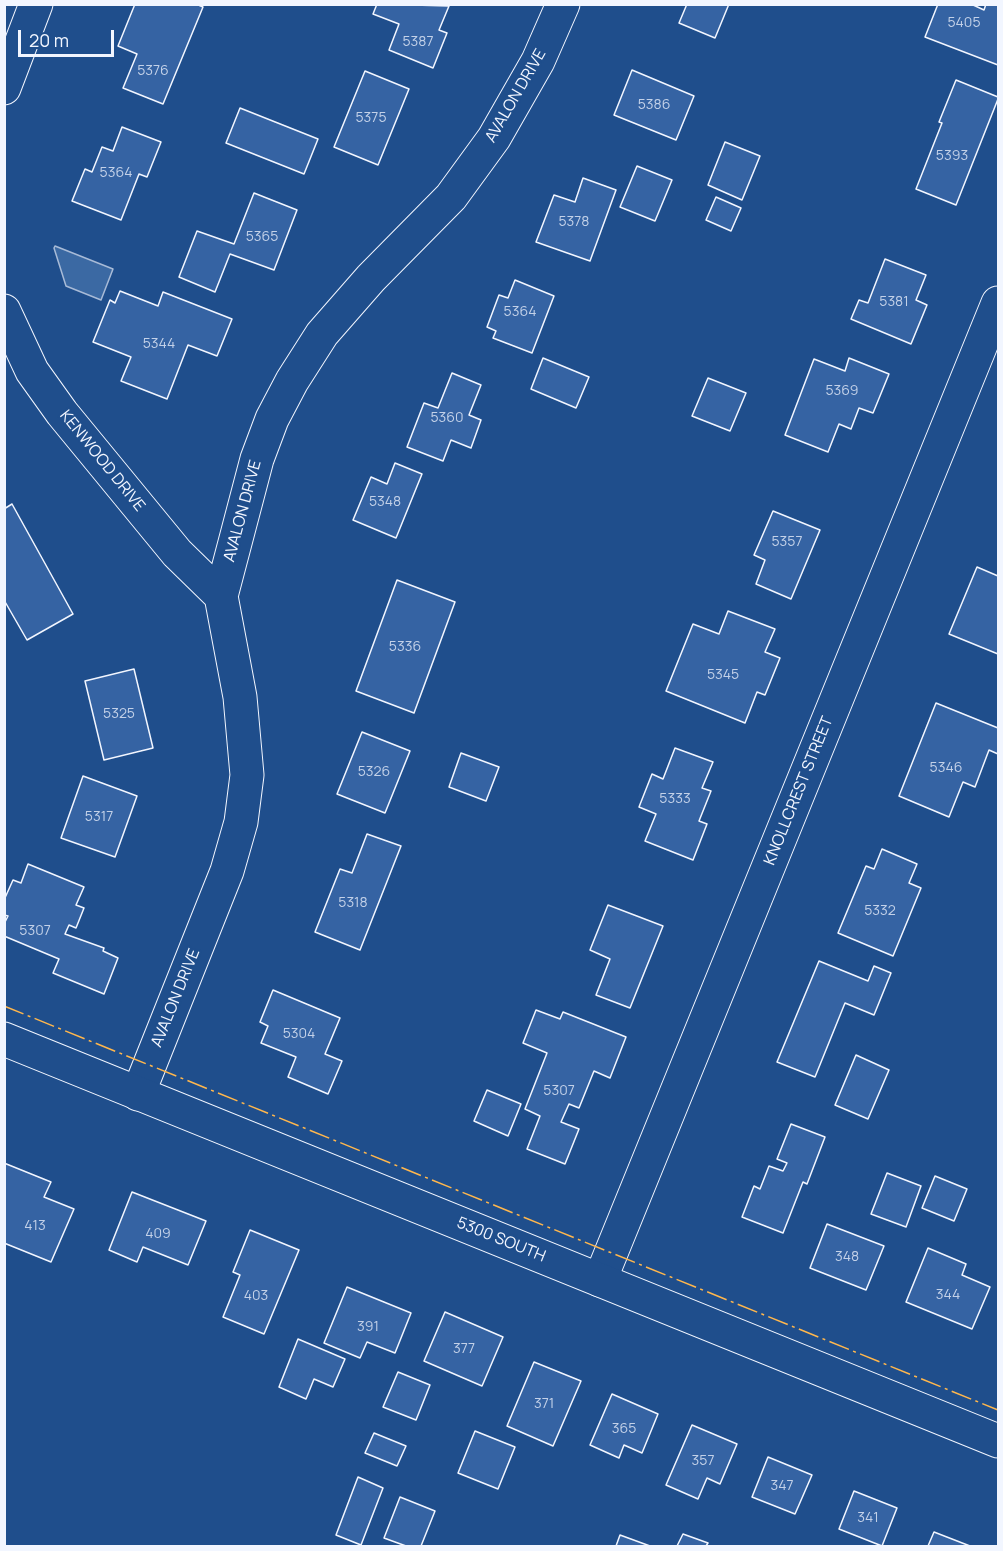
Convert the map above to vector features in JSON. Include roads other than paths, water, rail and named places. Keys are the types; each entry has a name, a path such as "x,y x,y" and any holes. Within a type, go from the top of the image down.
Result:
{"street":[{"path":"4,88 36,4"},
{"name":"AVALON DRIVE","path":"138,1094 226,871 241,822 247,775 240,697 221,596 256,459 272,419 292,381 322,334 371,278 451,197 494,138 538,61 563,4"},
{"name":"KNOLLCREST STREET","path":"600,1280 999,303"},
{"name":"KENWOOD DRIVE","path":"5,311 32,371 62,413 177,553 221,596"},
{"name":"5300 SOUTH","path":"4,1039 999,1441"}],"water":[{"path":"55,246 113,269 101,300 66,286"}]}
